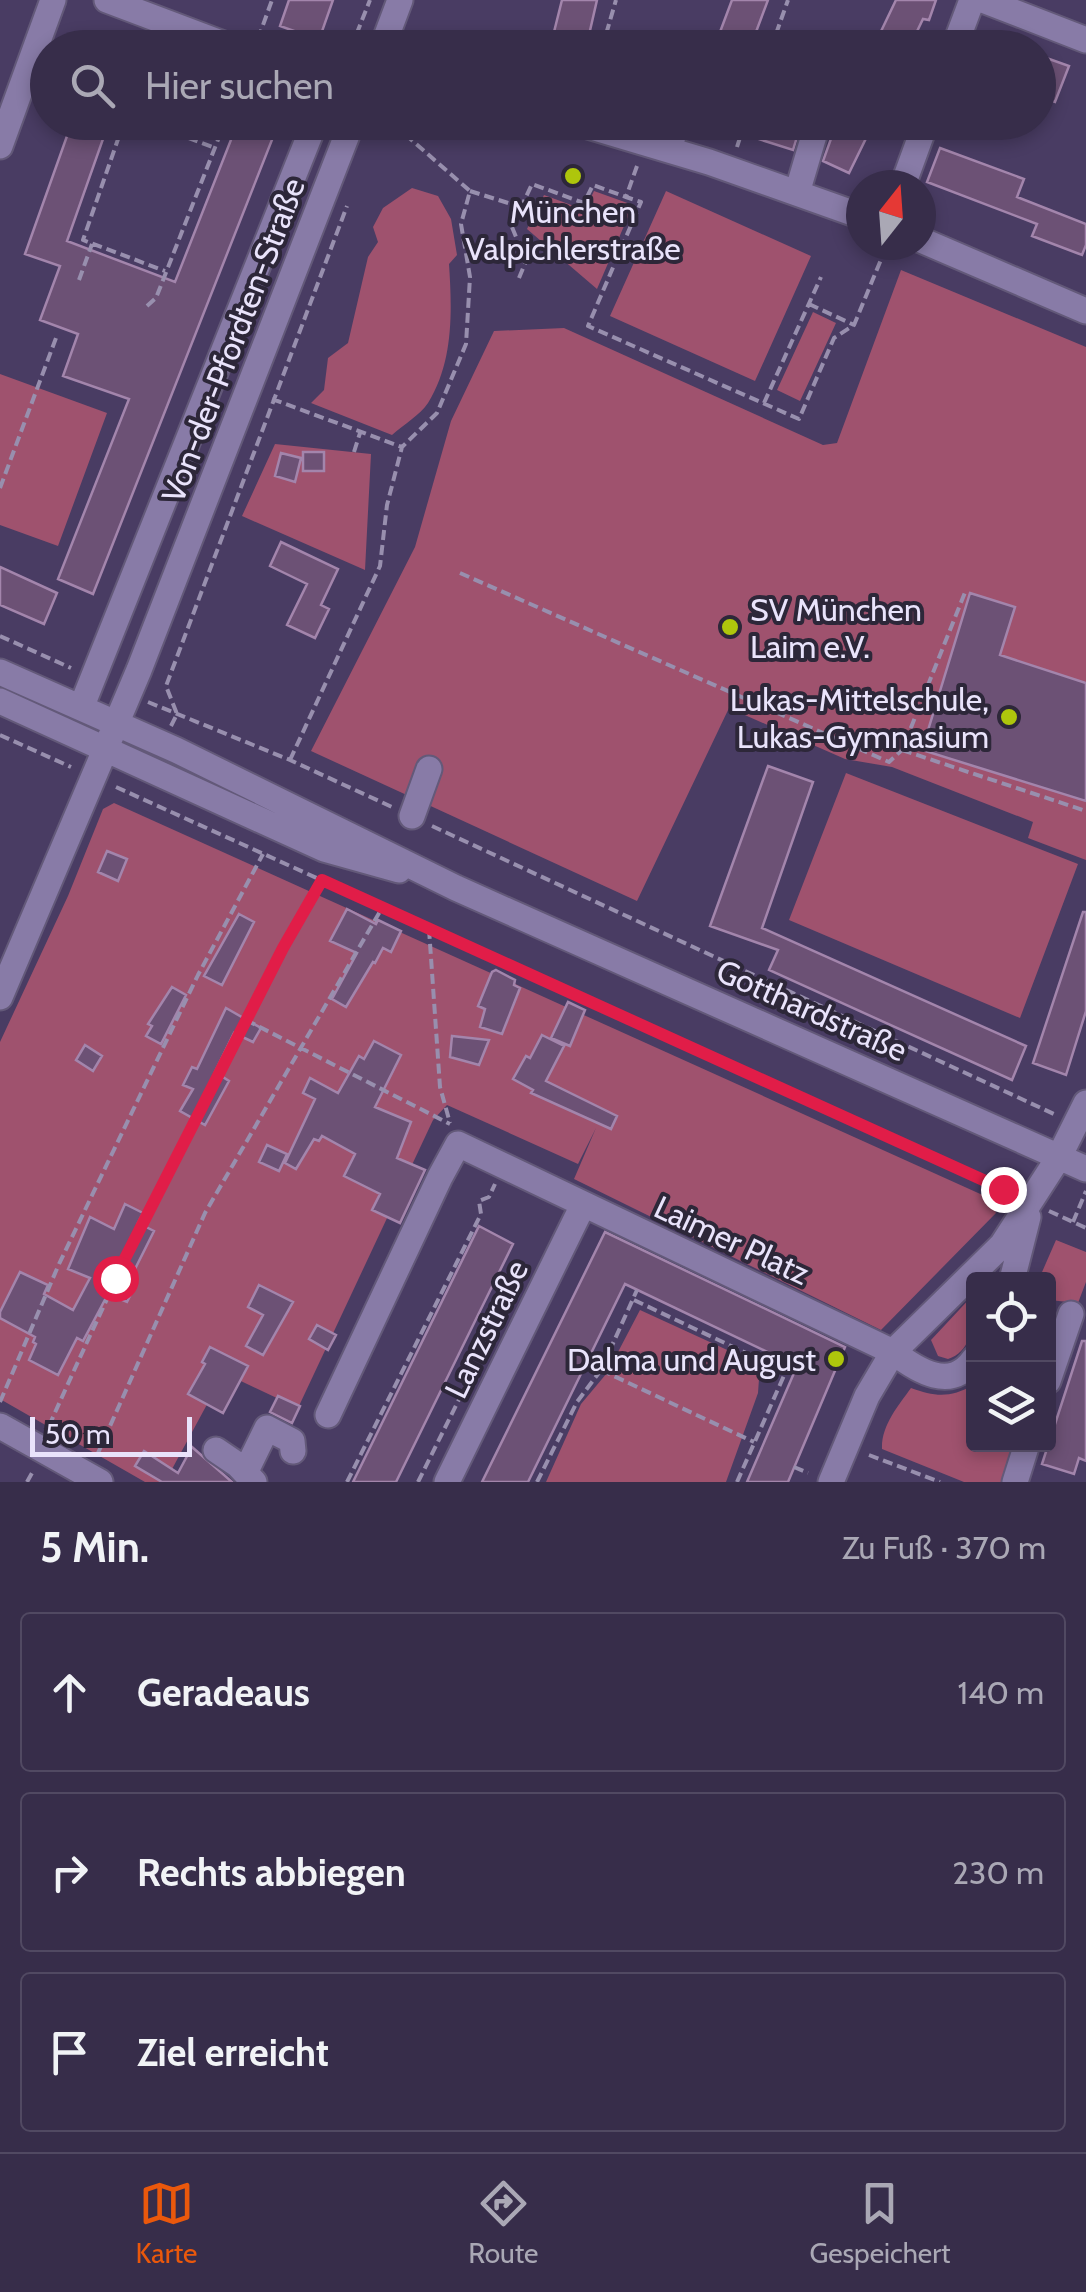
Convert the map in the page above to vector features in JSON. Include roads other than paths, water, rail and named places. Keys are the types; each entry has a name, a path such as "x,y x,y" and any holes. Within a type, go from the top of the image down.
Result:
{"street":[{"path":"41,30 52,0"},
{"path":"106,0 201,30"},
{"path":"389,30 400,0"},
{"path":"961,30 972,0"},
{"path":"983,0 1086,40"},
{"path":"0,146 30,62"},
{"name":"Von-der-Pfordten-Straße","path":"81,708 308,140"},
{"name":"Von-der-Pfordten-Straße","path":"0,997 129,694 345,140"},
{"path":"634,140 846,211"},
{"path":"657,147 663,140"},
{"path":"796,193 812,140"},
{"path":"908,170 919,140"},
{"path":"936,246 1086,311"},
{"path":"138,567 174,581"},
{"name":"Gotthardstraße","path":"0,672 290,804 456,888 1086,1169"},
{"name":"Gotthardstraße","path":"0,701 324,848 456,888"},
{"path":"412,816 429,769"},
{"path":"831,1482 866,1396 893,1352 1002,1245 1059,1158 1081,1113"},
{"name":"Laimer Platz","path":"328,1415 440,1177 454,1134 504,1167 893,1352 916,1369 940,1378 958,1376 971,1362"},
{"path":"1014,1272 1032,1202"},
{"name":"Lanzstraße","path":"447,1482 584,1205"},
{"path":"1055,1362 1072,1314"},
{"path":"0,1426 94,1478"},
{"path":"216,1450 250,1477 267,1428 292,1442 293,1452"},
{"path":"1015,1482 1024,1452"}],"place":[{"name":"München Valpichlerstraße","path":"573,176"},
{"name":"SV München Laim e.V.","path":"730,627"},
{"name":"Lukas-Mittelschule, Lukas-Gymnasium","path":"1009,717"},
{"name":"Dalma und August","path":"836,1359"}]}
